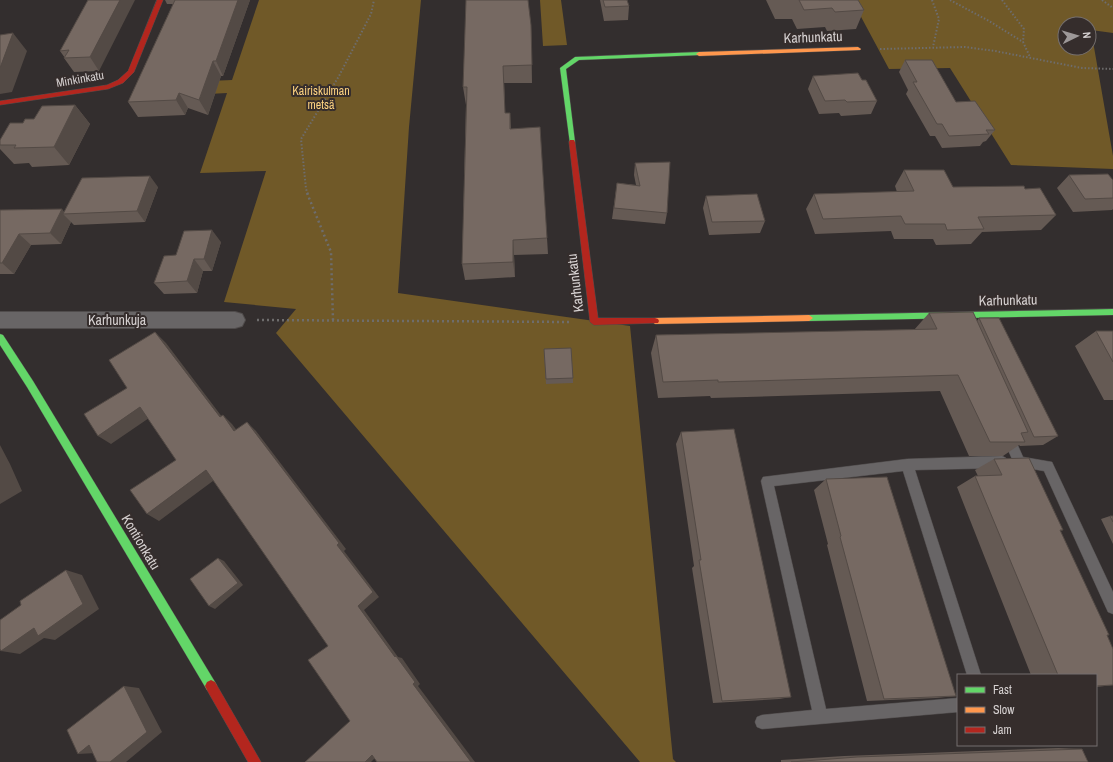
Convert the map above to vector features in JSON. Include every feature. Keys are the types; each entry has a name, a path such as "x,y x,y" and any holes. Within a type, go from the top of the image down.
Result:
{"street":[{"name":"Minkinkatu","path":"0,103 97,89 117,84 126,78 131,72 160,0"},
{"name":"Karhunkatu","path":"858,49 576,58 563,68 594,322 1113,312"},
{"name":"Karhunkuja","path":"0,320 235,320"},
{"name":"Kontionkatu","path":"0,338 34,391 235,726 255,762"}],"lane":[{"path":"955,315 961,329"},
{"path":"1004,427 1019,462"},
{"path":"821,717 767,481 907,465 1019,462 1048,466 1113,607"},
{"path":"907,465 974,674"},
{"path":"762,722 957,705"}],"path":[{"path":"333,320 330,252 306,189 301,139 339,76 371,14 374,0"},
{"path":"932,0 939,19 933,47"},
{"path":"950,0 989,20 1023,42 1031,58"},
{"path":"1002,0 1024,30 1023,42"},
{"path":"1102,0 1113,8"},
{"path":"858,49 965,47 1082,68 1113,70"},
{"path":"235,320 594,322"}],"green space":[{"name":"Kairiskulman metsä","path":"259,0 421,0 409,127 398,293 630,326 673,759 676,762 640,762 276,333 296,309 224,302 266,171 200,173 227,93 135,98 138,84 232,80"},
{"path":"540,0 561,0 567,45 543,46"},
{"path":"852,0 1113,0 1113,33 1097,31 1097,16 1057,16 1057,56 1096,56 1113,156 1113,169 1011,165 950,68 889,69"}],"building":[{"path":"88,0 120,0 90,57 64,58 69,50 60,51"},
{"path":"175,0 238,0 216,61 213,61 199,100 179,93 176,100 128,102"},
{"path":"466,0 528,0 531,25 532,65 503,66 505,113 510,113 510,129 540,127 547,238 513,240 513,262 462,264 467,87 463,87"},
{"path":"603,0 627,0 629,6 605,7"},
{"path":"799,0 858,0 864,10 835,12 832,8 804,10"},
{"path":"13,33 0,68 0,35"},
{"path":"905,60 932,60 956,102 975,101 995,130 986,130 989,134 949,136 942,124 937,124 913,82 917,82"},
{"path":"858,73 862,80 866,80 877,101 825,101 813,76"},
{"path":"75,105 54,147 14,148 16,145 0,145 0,140 10,123 23,123 25,119 34,119 42,106"},
{"path":"670,162 667,213 614,208 617,183 640,186 635,163"},
{"path":"904,170 944,170 953,187 1024,186 1025,189 1040,188 1056,215 978,217 984,229 947,230 945,224 905,224 901,216 823,219 814,194 914,191"},
{"path":"1108,174 1113,180 1113,198 1085,199 1069,175"},
{"path":"150,176 137,211 63,214 82,178"},
{"path":"757,194 765,221 712,222 706,196"},
{"path":"62,209 50,233 19,234 2,263 0,263 0,210"},
{"path":"212,230 204,259 194,259 187,281 154,283 164,256 176,255 184,231"},
{"path":"973,312 1028,432 1021,433 1025,442 990,442 958,375 718,382 718,380 663,382 656,335 937,329 929,313"},
{"path":"979,318 999,318 1058,436 1034,437"},
{"path":"1096,331 1113,331 1113,362"},
{"path":"155,332 220,417 223,415 234,431 247,422 339,543 337,545 373,592 358,606 415,682 413,684 471,762 377,762 372,755 365,762 305,762 350,721 308,660 328,646 206,470 147,514 130,490 176,460 140,407 98,436 84,414 127,388 109,360"},
{"path":"571,348 573,378 546,379 544,349"},
{"path":"734,429 791,697 722,701 699,560 701,560 681,432"},
{"path":"1029,458 1063,530 1060,530 1109,635 1107,635 1113,649 1113,685 1097,686 1097,674 1058,674 975,476 1002,475 994,459"},
{"path":"887,477 956,696 884,699 840,537 841,536 826,479"},
{"path":"218,558 238,583 209,606 190,579"},
{"path":"66,570 83,604 38,636 34,628 1,651 0,620 21,605 20,601"},
{"path":"124,686 147,732 110,762 97,762 89,745 78,754 67,730"},
{"path":"1082,749 1088,762 791,762 857,757"}],"traffic: fast":[{"path":"572,142 563,68 577,58 699,54"},
{"path":"809,318 1113,312"},
{"path":"0,338 30,384 211,686"}],"traffic: slow":[{"path":"699,54 858,49"},
{"path":"655,321 809,318"}],"traffic: jam":[{"path":"0,103 115,85 131,72 160,0"},
{"path":"572,142 594,322 655,321"},
{"path":"211,686 255,762"}]}
